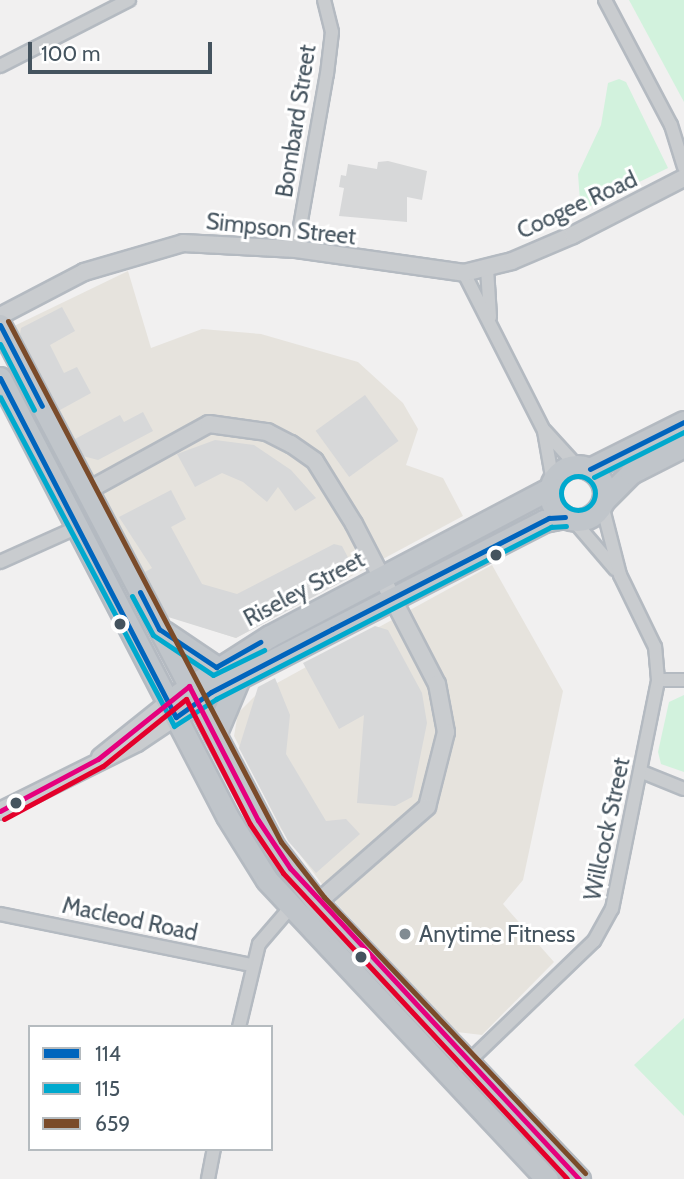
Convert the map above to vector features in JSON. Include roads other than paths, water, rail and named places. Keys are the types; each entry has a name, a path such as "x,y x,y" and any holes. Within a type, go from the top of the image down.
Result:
{"highway":[{"path":"0,325 274,847 317,903 579,1179"},
{"path":"0,378 247,850 290,908 547,1179"},
{"name":"Riseley Street","path":"173,710 193,694 216,667 552,485 559,472 584,467 684,422"},
{"name":"Riseley Street","path":"193,694 239,678 549,518 590,518 631,473 684,446"},
{"path":"584,467 599,476 603,503"},
{"path":"552,485 551,500 569,519"},
{"path":"159,629 216,667"},
{"path":"215,735 239,678"}],"street":[{"path":"0,66 128,0"},
{"name":"Bombard Street","path":"296,249 332,32 324,0"},
{"path":"605,0 671,125 684,167"},
{"path":"671,125 684,141"},
{"name":"Coogee Road","path":"487,268 573,235 684,178"},
{"name":"Simpson Street","path":"0,316 84,272 183,243 296,249 464,273 487,268"},
{"path":"487,268 490,320"},
{"path":"464,273 544,430 552,485"},
{"path":"87,491 209,424 267,432 315,461 382,578 437,684 446,732 427,807 317,903"},
{"path":"544,430 584,467"},
{"name":"Willcock Street","path":"451,1078 608,922 642,772 658,680 655,647 620,575 603,503"},
{"name":"Willcock Street","path":"569,519 620,575"},
{"path":"0,562 78,527"},
{"path":"658,680 684,680"},
{"name":"Riseley Street","path":"0,811 98,759 173,710"},
{"path":"642,772 684,789"},
{"path":"239,1025 251,965 259,944 290,908"},
{"name":"Macleod Road","path":"0,914 251,965"},
{"path":"208,1179 214,1151"}],"place":[{"name":"Anytime Fitness","path":"405,934"}]}
